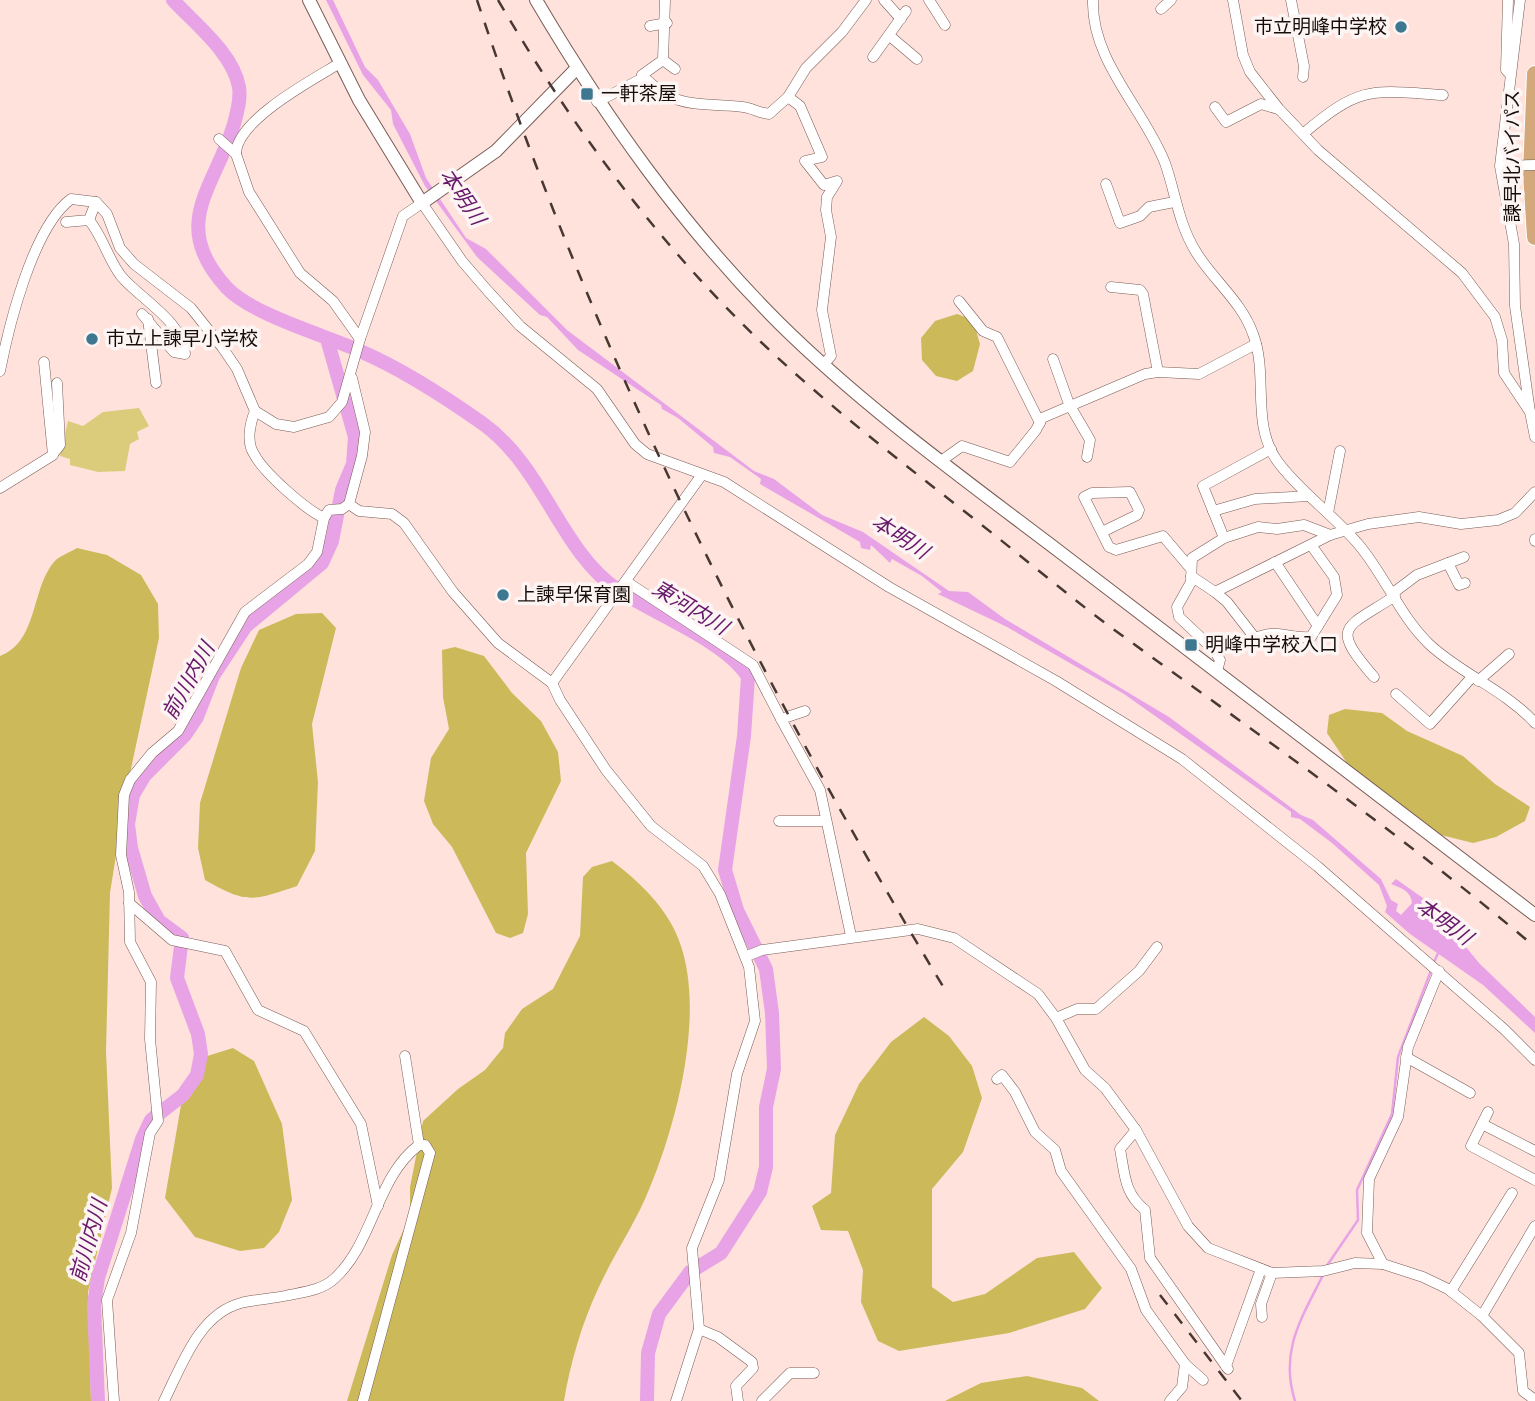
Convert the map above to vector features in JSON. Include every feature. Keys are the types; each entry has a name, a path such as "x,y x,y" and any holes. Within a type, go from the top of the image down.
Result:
{"highway":[{"name":"諫早北バイパス","path":"1535,75 1531,173 1535,237"}],"street":[{"path":"309,0 340,63 462,261 520,326 597,389 635,444 647,454 701,476 724,482 889,587 1056,681 1182,759 1317,866 1435,968 1535,1060"},
{"path":"536,0 576,69 637,159 718,258 823,365 941,461 1535,915"},
{"path":"597,102 641,79 642,75 663,60 667,23 665,0"},
{"path":"642,75 657,90 679,98 746,107 769,114 789,97 806,68 842,32 866,0"},
{"path":"873,57 891,37 903,15 884,0"},
{"path":"929,0 945,25"},
{"path":"1093,0 1094,22 1099,36 1119,82 1144,121 1164,163 1187,237 1208,271 1246,317 1256,344 1261,419 1271,449 1285,471 1345,530 1394,594 1409,622 1428,643 1475,679 1517,705 1535,723"},
{"path":"1161,9 1171,0"},
{"path":"1233,0 1243,55 1250,72 1279,109 1318,150 1398,215 1474,287 1495,317 1502,340 1504,373 1530,412"},
{"path":"1291,0 1304,66 1303,77"},
{"path":"1508,0 1506,70 1511,75"},
{"path":"1520,0 1502,166 1514,244 1515,306 1535,437"},
{"path":"650,26 667,23"},
{"path":"891,37 917,59"},
{"path":"663,60 675,69"},
{"path":"234,151 265,112 340,63"},
{"path":"0,371 12,314 52,219 71,199 96,202 107,215 120,248 134,264 191,308 222,347 237,369 255,411 276,424 294,427 329,417 342,402 352,376 359,341 403,216 496,151 576,69"},
{"path":"1304,133 1346,100 1365,93 1443,95"},
{"path":"789,97 800,106 822,158 806,161 824,185 837,181 827,197 831,237 822,310 831,356 823,365"},
{"path":"679,98 704,101"},
{"path":"1215,107 1226,122 1261,103 1279,109"},
{"path":"219,139 234,151 249,192 300,273 333,301 359,341"},
{"path":"1502,166 1535,165"},
{"path":"1106,184 1120,223 1140,216 1149,207 1174,202"},
{"path":"89,220 96,202"},
{"path":"66,222 89,220"},
{"path":"89,220 103,239 121,276 166,316 186,354 173,352 145,316 156,383"},
{"path":"1111,287 1140,290 1143,294 1158,372"},
{"path":"959,301 983,331 997,337 1040,423"},
{"path":"941,461 962,446 1010,462 1042,418 1069,404 1158,372 1199,374 1256,344"},
{"path":"1053,359 1069,404 1090,440 1087,457"},
{"path":"44,362 53,455"},
{"path":"345,506 362,456 365,432 352,376"},
{"path":"0,488 53,455 60,445 57,383"},
{"path":"255,411 250,424 253,454 309,510 327,514 345,506 359,511 392,514 404,523 453,592 498,643 552,683 600,760 631,802 651,826 703,866 720,894 748,956 755,1021 737,1074 719,1180 692,1248 699,1329 676,1401"},
{"path":"1224,538 1203,486 1271,449"},
{"path":"1328,513 1340,451"},
{"path":"552,683 701,476"},
{"path":"1102,532 1137,515 1139,510 1130,492 1092,493 1084,497 1109,547 1116,550 1163,536 1191,573 1227,602 1255,638 1272,631 1299,638 1311,638 1338,595 1337,587 1311,545"},
{"path":"1215,592 1345,530 1419,517 1461,524 1498,520 1515,513 1535,492"},
{"path":"1213,511 1255,499 1309,496"},
{"path":"114,1401 107,1300 131,1233 150,1133 158,1121 150,1039 150,982 130,942 129,903 121,855 121,811 130,780 152,754 177,731 245,612 308,564 317,552 327,514"},
{"path":"1217,671 1220,660 1214,650 1179,617 1177,607 1191,573 1192,558 1224,538 1258,527 1277,530 1304,525 1330,535"},
{"path":"1374,677 1349,648 1346,634 1350,626 1417,575 1464,558"},
{"path":"1275,562 1318,626"},
{"path":"1448,563 1459,586 1465,583"},
{"path":"625,585 753,665 820,790 851,936"},
{"path":"1396,694 1430,724 1475,679 1509,654"},
{"path":"781,719 805,711"},
{"path":"779,821 826,821"},
{"path":"129,903 172,940 225,951 258,1010 304,1031 361,1124 378,1206"},
{"path":"748,956 762,950 918,929 954,938 1038,994 1056,1018 1085,1070 1105,1088 1136,1130 1176,1205 1208,1248 1272,1273 1327,1270 1355,1263 1383,1265 1423,1277 1451,1291 1482,1316 1519,1353 1523,1391 1535,1400"},
{"path":"1056,1018 1077,1009 1096,1009 1139,971 1157,947"},
{"path":"1383,1265 1367,1233 1366,1201 1369,1179 1398,1117 1406,1058 1435,968"},
{"path":"405,1056 419,1144"},
{"path":"1406,1058 1471,1093"},
{"path":"997,1079 1002,1075 1015,1092 1035,1132 1055,1150 1061,1171 1131,1269 1146,1310 1185,1364 1203,1380"},
{"path":"1488,1112 1471,1146 1535,1180"},
{"path":"1482,1124 1535,1151"},
{"path":"1136,1130 1120,1149 1125,1185 1133,1200 1145,1210 1150,1258 1227,1368 1261,1269"},
{"path":"164,1401 194,1344 214,1315 243,1302 267,1300 326,1286 343,1268 404,1156 419,1144 425,1145 430,1153 363,1401"},
{"path":"1451,1291 1513,1193"},
{"path":"1482,1316 1535,1226"},
{"path":"1262,1317 1261,1304 1272,1273"},
{"path":"699,1329 718,1337 752,1362 753,1368 736,1386 737,1401"},
{"path":"1170,1401 1182,1387 1185,1364"},
{"path":"762,1401 790,1373 814,1373"}],"shaded area":[{"path":"957,314 973,320 980,344 973,371 957,381 936,376 922,360 921,338 935,321"},
{"path":"139,408 149,426 137,432 139,439 130,444 125,471 98,472 70,465 70,459 60,456 68,421 83,426 103,412"},
{"path":"77,548 107,555 141,575 158,604 159,638 126,792 110,893 106,1051 112,1188 88,1292 91,1401 0,1401 0,656 12,649 28,627 41,586 54,562"},
{"path":"322,613 336,628 312,724 318,782 315,851 297,886 250,898 231,893 205,880 198,848 200,803 241,668 259,630 296,614"},
{"path":"455,647 484,656 512,693 541,721 558,752 561,781 526,853 528,914 523,933 510,938 496,933 452,847 433,824 424,801 431,758 449,729 443,697 442,650"},
{"path":"1345,709 1382,713 1407,731 1463,756 1495,784 1530,807 1525,821 1496,837 1473,843 1433,833 1355,775 1327,733 1329,715"},
{"path":"612,861 648,892 675,931 685,961 689,1029 685,1066 668,1138 645,1199 603,1278 587,1316 573,1358 564,1401 347,1401 392,1255 410,1216 410,1187 423,1121 458,1089 485,1070 503,1048 505,1033 522,1009 553,989 580,936 583,877 592,867"},
{"path":"924,1017 949,1036 972,1066 982,1098 963,1152 932,1189 932,1287 953,1302 985,1294 1037,1258 1074,1252 1102,1288 1085,1309 1009,1333 899,1351 878,1341 861,1302 863,1270 848,1231 821,1230 812,1206 831,1193 835,1135 859,1084 891,1042"},
{"path":"233,1048 254,1061 282,1124 292,1200 279,1232 264,1248 240,1251 195,1237 165,1198 181,1105 204,1057"},
{"path":"1027,1376 1082,1388 1099,1401 945,1401 981,1383"}],"water":[{"name":"本明川","path":"326,0 333,0 365,67 378,80 410,134 426,178 466,238 486,249 567,330 754,471 774,479 822,515 863,532 949,591 968,592 1005,619 1169,717 1301,815 1313,820 1381,879 1391,900 1398,904 1396,911 1401,915 1412,903 1408,893 1391,884 1396,879 1430,903 1479,963 1535,1017 1535,1033 1483,985 1410,934 1385,912 1387,906 1379,885 1332,843 1300,819 1291,817 1291,812 1124,694 1007,627 938,594 942,592 922,576 892,559 890,563 871,545 870,550 861,548 860,542 760,484 761,479 730,457 714,453 713,447 678,418 662,409 661,405 578,350 547,317 540,315 477,257 425,186 393,124 391,110 363,75"}],"waterway":[{"name":"東河内川","path":"173,0 221,51 229,62 239,87 234,124 201,206 198,225 201,244 210,265 227,288 271,316 392,366 482,423 503,441 521,462 581,554 598,573 618,590 707,640 738,664 748,677 744,736 725,870 737,910 766,969 772,1013 774,1069 766,1107 766,1167 760,1192 721,1253 690,1272 659,1314 648,1353 647,1401"},
{"name":"前川内川","path":"98,1401 94,1305 98,1278 142,1139 151,1120 183,1095 197,1075 201,1054 198,1034 177,978 182,938 159,921 145,896 131,848 128,824 133,795 145,775 185,735 197,717 213,676 246,626 322,563 332,541 342,490 353,464 355,437 327,339"},
{"path":"1434,962 1440,949"},
{"path":"1326,1267 1358,1220 1357,1190 1392,1114 1398,1057 1432,968"},
{"path":"1295,1401 1291,1383 1291,1350 1301,1320 1324,1273"}],"railway":[{"path":"477,0 523,130 573,258 684,510 745,633 810,754 947,993"},
{"path":"498,0 555,92 618,181 687,265 724,305 810,387 1109,626 1325,783 1484,904 1535,947"},
{"path":"1160,1295 1242,1401"}],"place":[{"name":"市立明峰中学校","path":"1401,27"},
{"name":"一軒茶屋","path":"587,94"},
{"name":"市立上諫早小学校","path":"92,339"},
{"name":"上諫早保育園","path":"503,595"},
{"name":"明峰中学校入口","path":"1191,645"}]}
